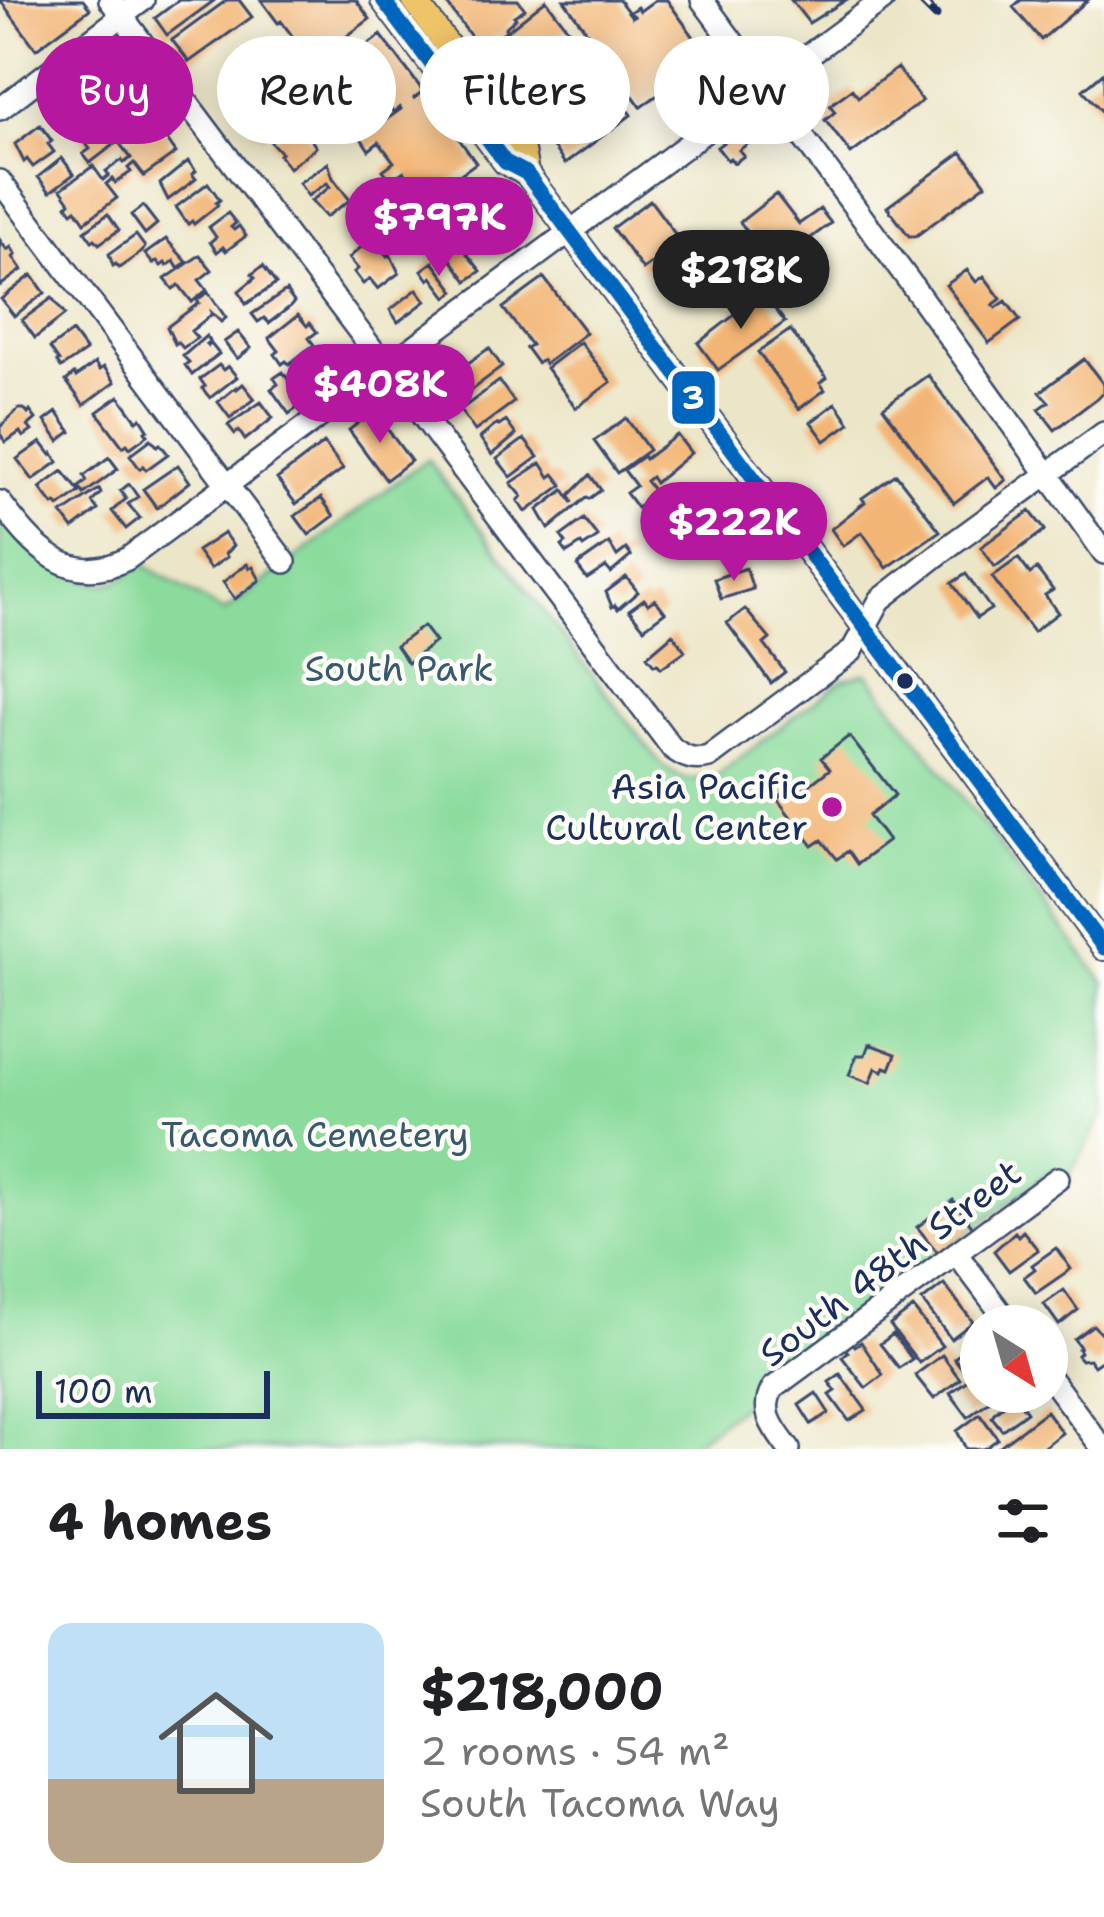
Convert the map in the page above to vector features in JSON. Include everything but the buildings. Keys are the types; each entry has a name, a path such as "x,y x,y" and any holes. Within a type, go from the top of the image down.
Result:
{"main road":[{"path":"383,0 505,163 526,173"},
{"path":"414,0 520,145 526,173 568,231 1104,947"}],"street":[{"path":"0,109 116,8 143,0"},
{"path":"702,0 728,36"},
{"path":"829,39 883,0"},
{"path":"116,8 672,748 684,757 709,757 852,651 880,600 1104,433"},
{"path":"0,502 33,542 67,564 91,571 128,559 686,144"},
{"path":"807,144 1104,553"},
{"path":"0,181 285,562"},
{"name":"South 48th Street","path":"789,1449 770,1421 766,1404 773,1388 1058,1178"},
{"path":"956,1253 995,1305"},
{"path":"1068,1402 1103,1449"}],"green space":[{"name":"Tacoma Cemetery","path":"427,459 662,766 676,775 715,777 844,679 867,673 1104,982 1104,1114 1068,1178 1050,1171 685,1449 0,1449 0,515 82,578 110,583 143,564 224,612"}],"railway":[{"path":"920,0 936,16"}],"transit line":[{"name":"3","path":"383,0 505,162 526,173 1104,948"}],"place":[{"name":"Asia Pacific Cultural Center","path":"832,807"}],"park label":[{"name":"South Park","path":"399,668"}]}
